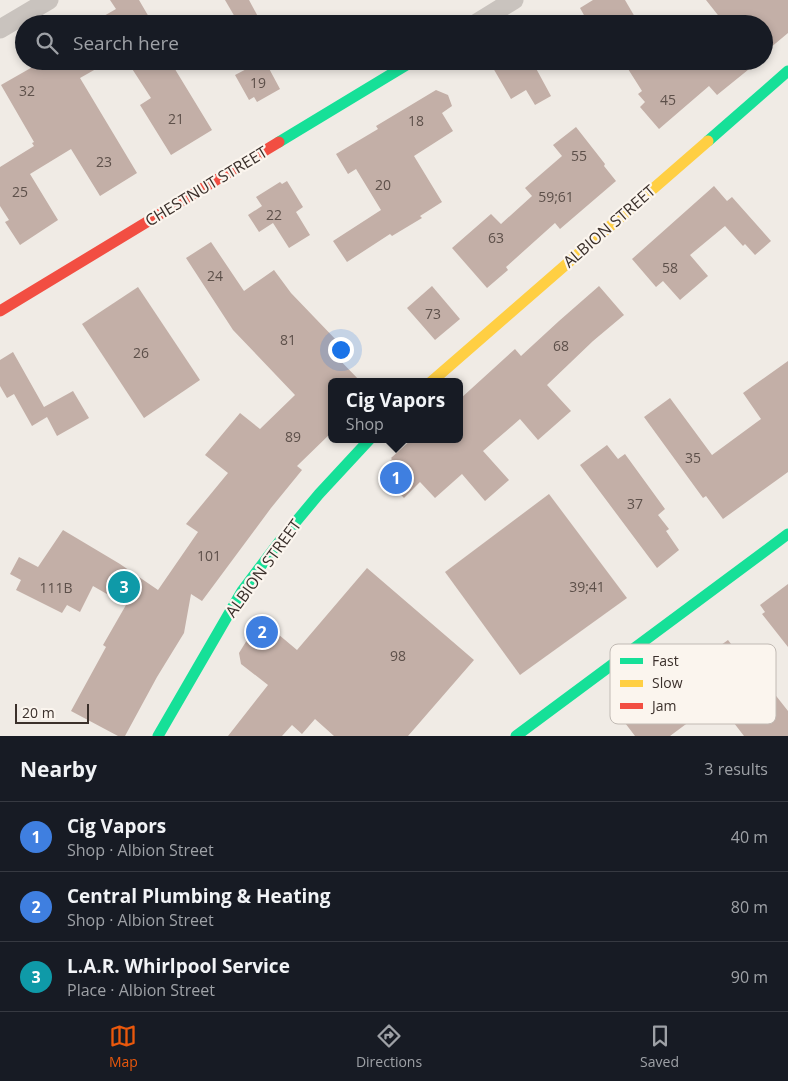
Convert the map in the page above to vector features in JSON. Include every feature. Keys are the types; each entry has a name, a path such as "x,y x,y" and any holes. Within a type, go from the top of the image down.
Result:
{"street":[{"path":"24,15 49,0"},
{"path":"490,15 514,0"},
{"path":"0,29 15,20"},
{"name":"CHESTNUT STREET","path":"0,311 397,70"},
{"name":"ALBION STREET","path":"436,378 788,71"},
{"name":"ALBION STREET","path":"158,736 242,591 319,494 366,443"},
{"path":"640,644 788,534"},
{"path":"516,736 610,666"}],"building":[{"path":"110,0 139,0 148,15 106,15 116,9"},
{"path":"225,0 249,0 257,15 234,15"},
{"path":"593,0 625,0 634,15 584,15 580,8"},
{"path":"706,0 788,0 788,33 773,46 773,15 718,15"},
{"path":"27,70 94,70 80,78 137,173 100,196 71,149 30,174 58,220 20,245 5,222 9,220 0,206 0,167 34,146 32,143 34,142 1,85"},
{"path":"133,70 175,70 212,130 171,155 140,105 151,98"},
{"path":"245,70 270,70 280,89 257,102 254,97 249,100 235,75"},
{"path":"494,70 537,70 551,96 535,105 526,90 511,99"},
{"path":"629,70 748,70 717,95 709,86 659,129 640,107 645,102 638,94 642,91"},
{"path":"436,90 448,95 452,106 442,113 453,131 414,156 442,202 420,216 422,218 392,236 390,234 347,262 333,241 381,210 356,169 348,174 336,154 378,129 376,126"},
{"path":"576,127 616,181 560,229 555,223 506,267 508,270 487,288 452,248 491,214 501,224 532,196 525,188 562,156 553,145"},
{"path":"287,181 303,207 296,212 310,235 289,248 273,223 259,232 248,215 262,206 256,197 280,182 282,184"},
{"path":"714,186 727,201 732,197 771,241 755,255 745,244 743,246 725,226 690,255 708,276 680,300 663,281 656,287 632,259"},
{"path":"211,242 244,291 274,270 291,293 339,343 331,351 357,378 328,378 328,436 297,466 302,470 271,508 202,601 191,594 184,633 157,677 125,736 118,736 71,711 106,647 103,645 126,605 93,586 80,612 67,605 62,613 16,590 21,580 10,574 19,557 38,567 63,530 120,564 158,590 198,532 186,524 228,473 205,455 240,413 260,429 295,395 233,330 186,258"},
{"path":"432,286 460,319 435,340 407,308"},
{"path":"599,286 624,315 593,341 547,385 571,411 538,440 520,419 483,451 509,480 485,501 462,474 435,498 420,482 404,498 379,472 391,458 408,443 463,443 463,396 515,349 521,356"},
{"path":"138,287 200,380 144,418 82,324"},
{"path":"13,352 44,407 73,391 89,418 57,436 47,417 32,426 14,394 7,398 0,386 0,360"},
{"path":"788,361 788,472 723,519 706,496 703,498 644,417 670,398 712,455 761,419 743,393"},
{"path":"607,445 618,459 625,454 665,509 658,515 669,529 666,531 679,550 657,568 580,465"},
{"path":"549,494 627,598 520,675 445,572"},
{"path":"367,568 474,660 408,736 334,736 315,719 302,734 292,725 282,736 228,736 268,685 241,664 239,653 260,619 297,650"},
{"path":"788,584 788,647 762,614 765,612 760,605"},
{"path":"728,640 731,644 722,644"},
{"path":"776,696 788,711 788,736 744,736 735,724 776,724"},
{"path":"626,724 686,724 670,736 635,736"}],"traffic: fast":[{"path":"279,142 398,70"},
{"path":"708,141 788,71"},
{"path":"158,736 242,591 319,494 366,443"},
{"path":"640,644 788,534"},
{"path":"516,736 610,666"}],"traffic: slow":[{"path":"436,378 708,141"}],"traffic: jam":[{"path":"0,311 279,142"}],"place":[{"name":"Cig Vapors","path":"396,478"},
{"name":"L.A.R. Whirlpool Service","path":"124,587"},
{"name":"Central Plumbing & Heating","path":"262,632"}]}
